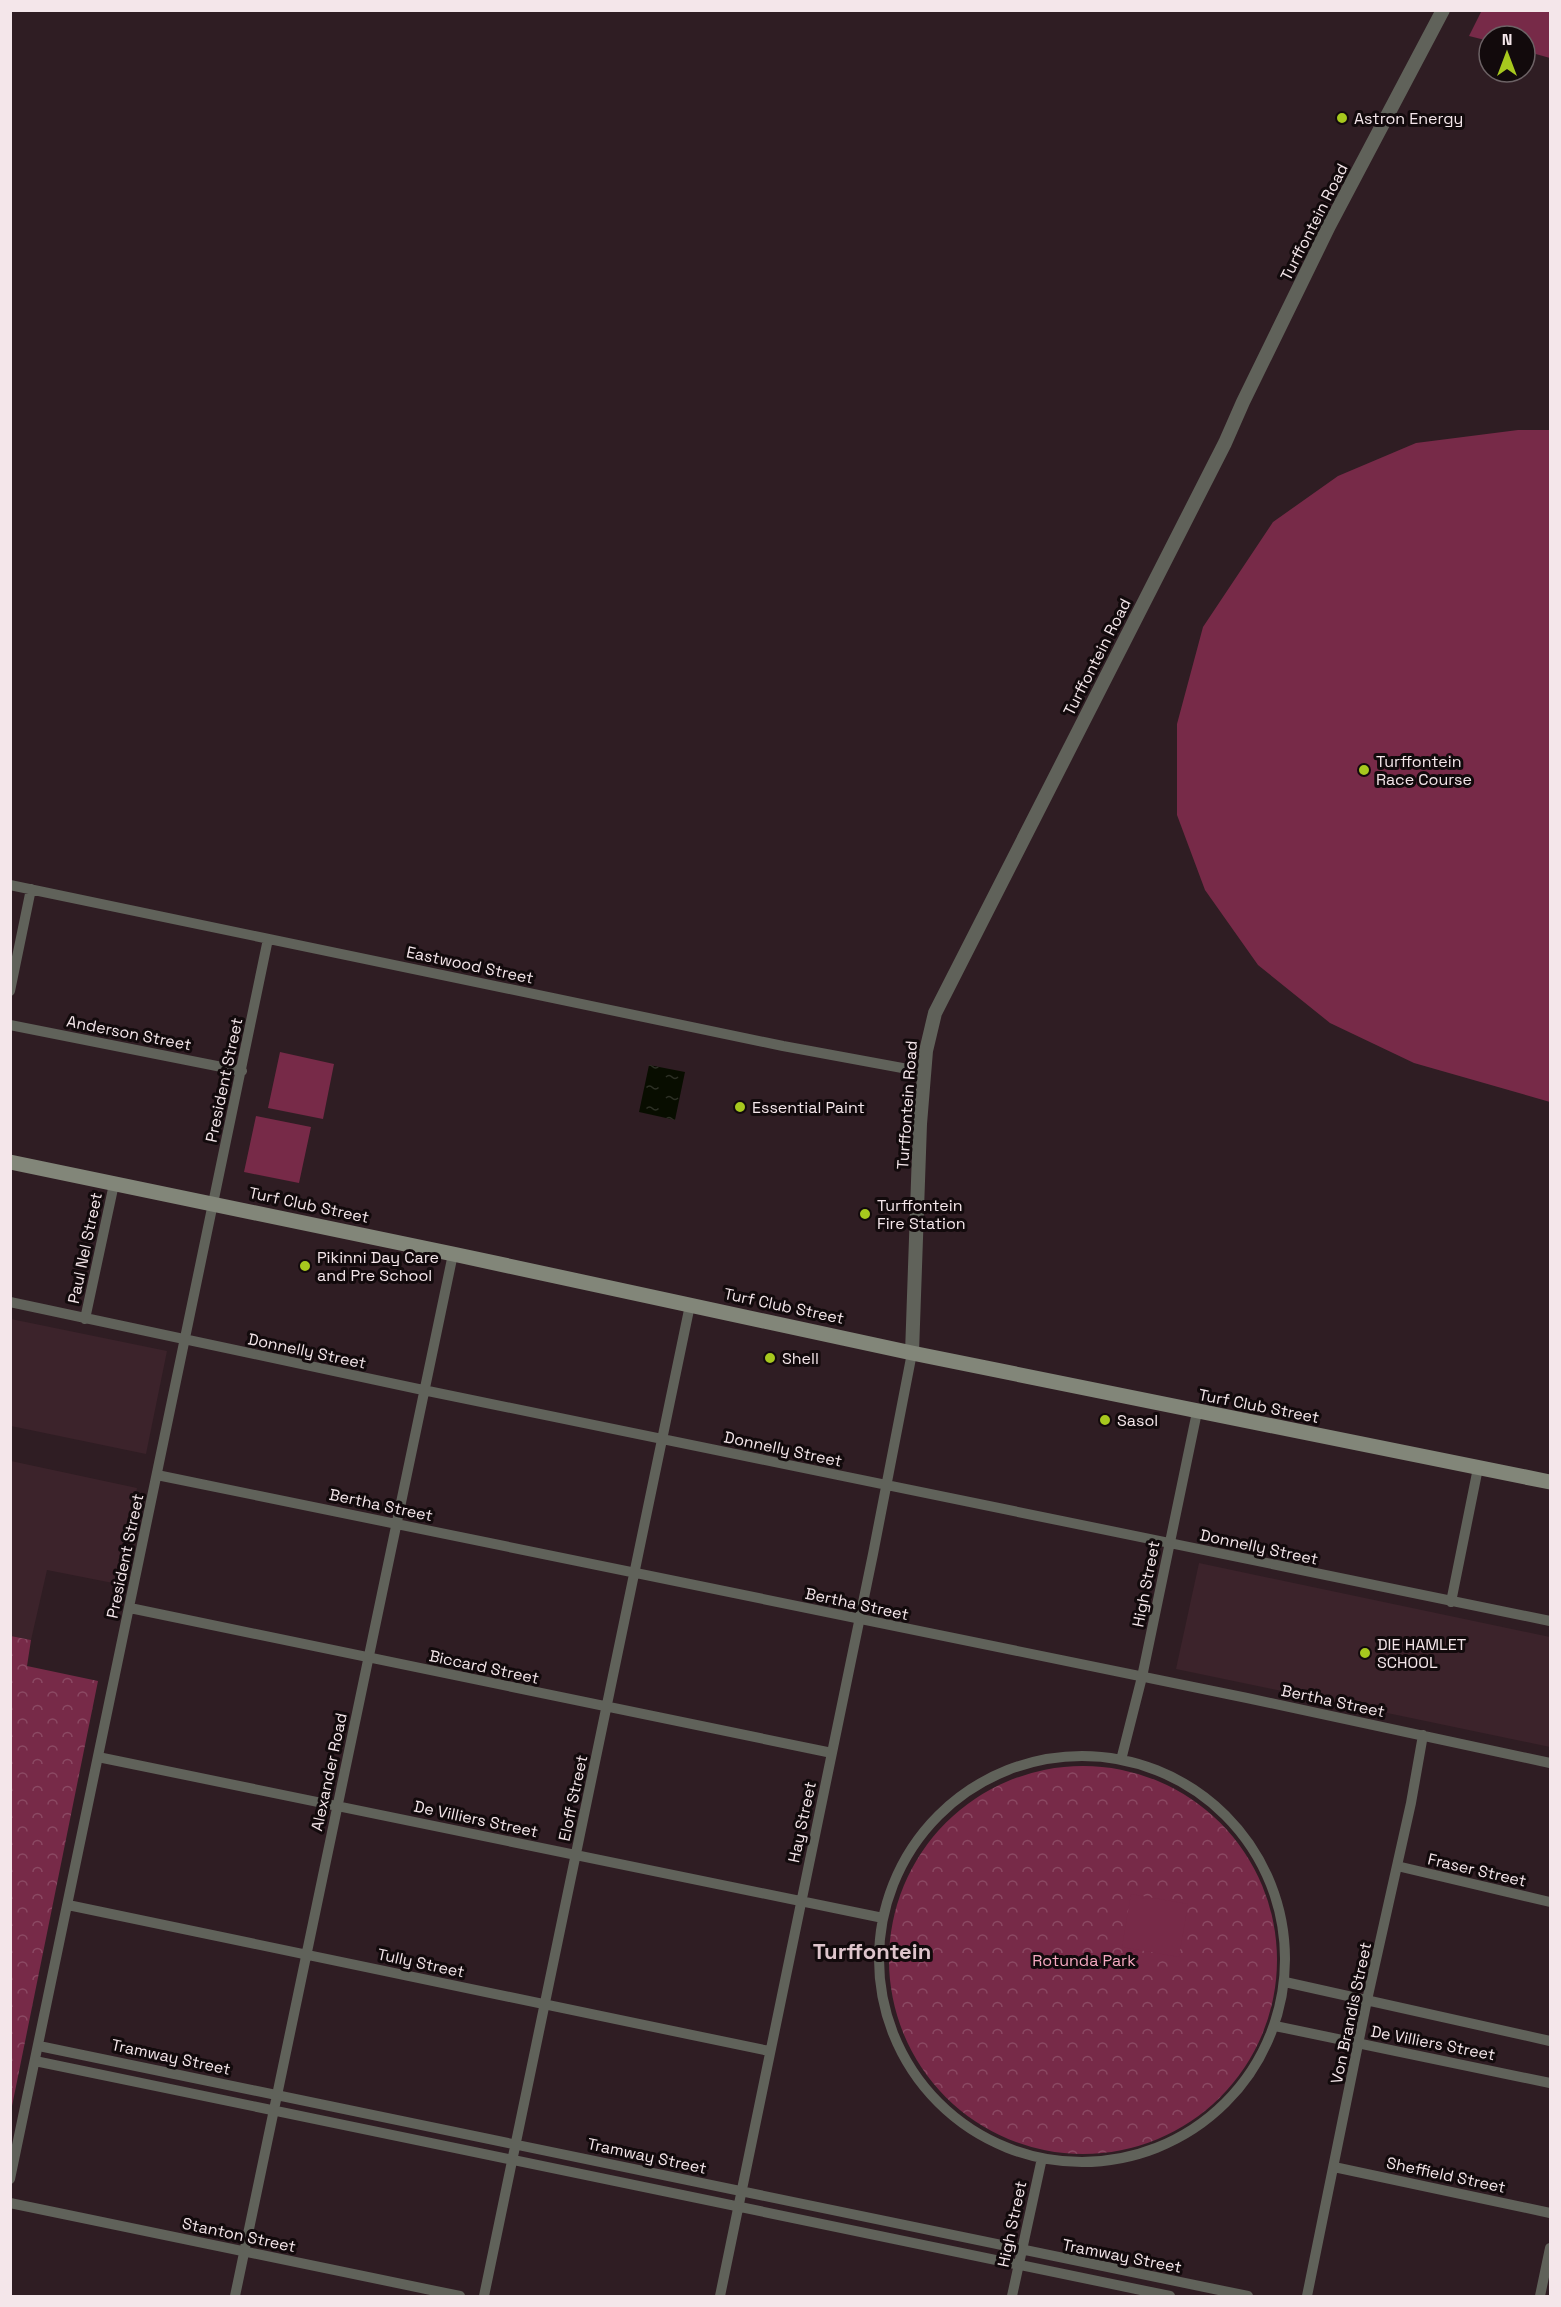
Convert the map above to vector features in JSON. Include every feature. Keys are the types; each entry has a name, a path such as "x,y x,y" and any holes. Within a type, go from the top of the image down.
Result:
{"main road":[{"name":"Turf Club Street","path":"10,1162 213,1203 912,1353 1551,1482"}],"street":[{"name":"Turffontein Road","path":"912,1353 924,1072 931,1025 943,993 1225,443 1329,226 1443,10"},
{"name":"Eastwood Street","path":"10,885 783,1046 924,1072"},
{"path":"10,991 31,890"},
{"name":"President Street","path":"10,2179 268,939"},
{"name":"Anderson Street","path":"10,1024 242,1071"},
{"name":"Paul Nel Street","path":"85,1319 114,1184"},
{"name":"Alexander Road","path":"235,2296 453,1254"},
{"name":"Donnelly Street","path":"10,1302 886,1486 1551,1621"},
{"name":"Eloff Street","path":"484,2296 690,1305"},
{"name":"Hay Street","path":"720,2296 769,2050 860,1620 912,1353"},
{"name":"High Street","path":"1121,1760 1142,1677 1197,1412"},
{"path":"1451,1602 1478,1468"},
{"name":"Bertha Street","path":"157,1475 1551,1763"},
{"name":"Biccard Street","path":"130,1608 832,1753"},
{"name":"Von Brandis Street","path":"1307,2296 1423,1735"},
{"path":"1088,1756 1121,1760 1161,1773 1191,1788 1212,1802 1247,1839 1268,1875 1280,1907 1287,1957 1285,1982 1275,2026 1258,2064 1233,2097 1201,2124 1184,2136 1145,2152 1104,2161 1063,2162 998,2144 959,2121 941,2106 912,2071 891,2030 880,1986 878,1964 883,1918 892,1886 911,1849 937,1817 962,1795 999,1774 1038,1761 1088,1756"},
{"name":"De Villiers Street","path":"98,1757 883,1918"},
{"name":"Fraser Street","path":"1397,1866 1551,1902"},
{"name":"Tully Street","path":"68,1905 769,2050"},
{"name":"De Villiers Street","path":"1285,1982 1551,2041"},
{"name":"De Villiers Street","path":"1275,2026 1551,2082"},
{"name":"Tramway Street","path":"39,2046 1248,2296"},
{"name":"Tramway Street","path":"35,2061 1170,2296"},
{"path":"154,2085 157,2070"},
{"name":"High Street","path":"1012,2296 1042,2158"},
{"name":"Sheffield Street","path":"1334,2167 1551,2213"},
{"path":"628,2184 631,2168"},
{"name":"Stanton Street","path":"10,2203 460,2296"},
{"path":"885,2237 888,2222"},
{"path":"1540,2296 1551,2248"},
{"path":"1106,2282 1108,2268"},
{"path":"1158,2294 1163,2279"}],"shaded area":[{"path":"11,1319 167,1351 146,1454 11,1426"},
{"path":"11,1461 137,1488 118,1584 47,1570 31,1640 11,1636"},
{"name":"DIE HAMLET SCHOOL","path":"1199,1563 1550,1637 1550,1747 1176,1669"}],"green space":[{"path":"1482,10 1550,11 1550,58 1537,54 1537,24 1477,24 1477,38 1469,36"},
{"name":"Turffontein Race Course","path":"1518,430 1550,430 1550,1102 1414,1063 1330,1023 1258,965 1205,890 1177,815 1177,724 1203,627 1273,522 1338,476 1416,443"},
{"path":"280,1052 334,1064 323,1119 268,1108"},
{"path":"256,1116 311,1127 299,1183 244,1172"},
{"path":"11,1636 31,1640 27,1666 98,1681 11,2111"},
{"name":"Rotunda Park","path":"1083,1766 1121,1769 1157,1780 1191,1798 1220,1823 1245,1852 1263,1886 1274,1922 1277,1960 1274,1998 1263,2034 1245,2068 1220,2097 1191,2122 1157,2140 1121,2151 1083,2154 1045,2151 1009,2140 975,2122 946,2097 921,2068 903,2034 892,1998 889,1960 892,1922 903,1886 921,1852 946,1823 975,1798 1009,1780 1045,1769"},
{"path":"1131,1894 1188,1904 1179,1957 1122,1947"}],"water":[{"path":"649,1065 685,1072 675,1120 639,1112"}],"place":[{"name":"Astron Energy","path":"1342,118"},
{"name":"Turffontein Race Course","path":"1364,770"},
{"name":"Essential Paint","path":"740,1107"},
{"name":"Turffontein Fire Station","path":"865,1214"},
{"name":"Pikinni Day Care and Pre School","path":"305,1266"},
{"name":"Shell","path":"770,1358"},
{"name":"Sasol","path":"1105,1420"},
{"name":"DIE HAMLET SCHOOL","path":"1365,1653"}],"district":[{"name":"Turffontein","path":"872,1951"}]}
